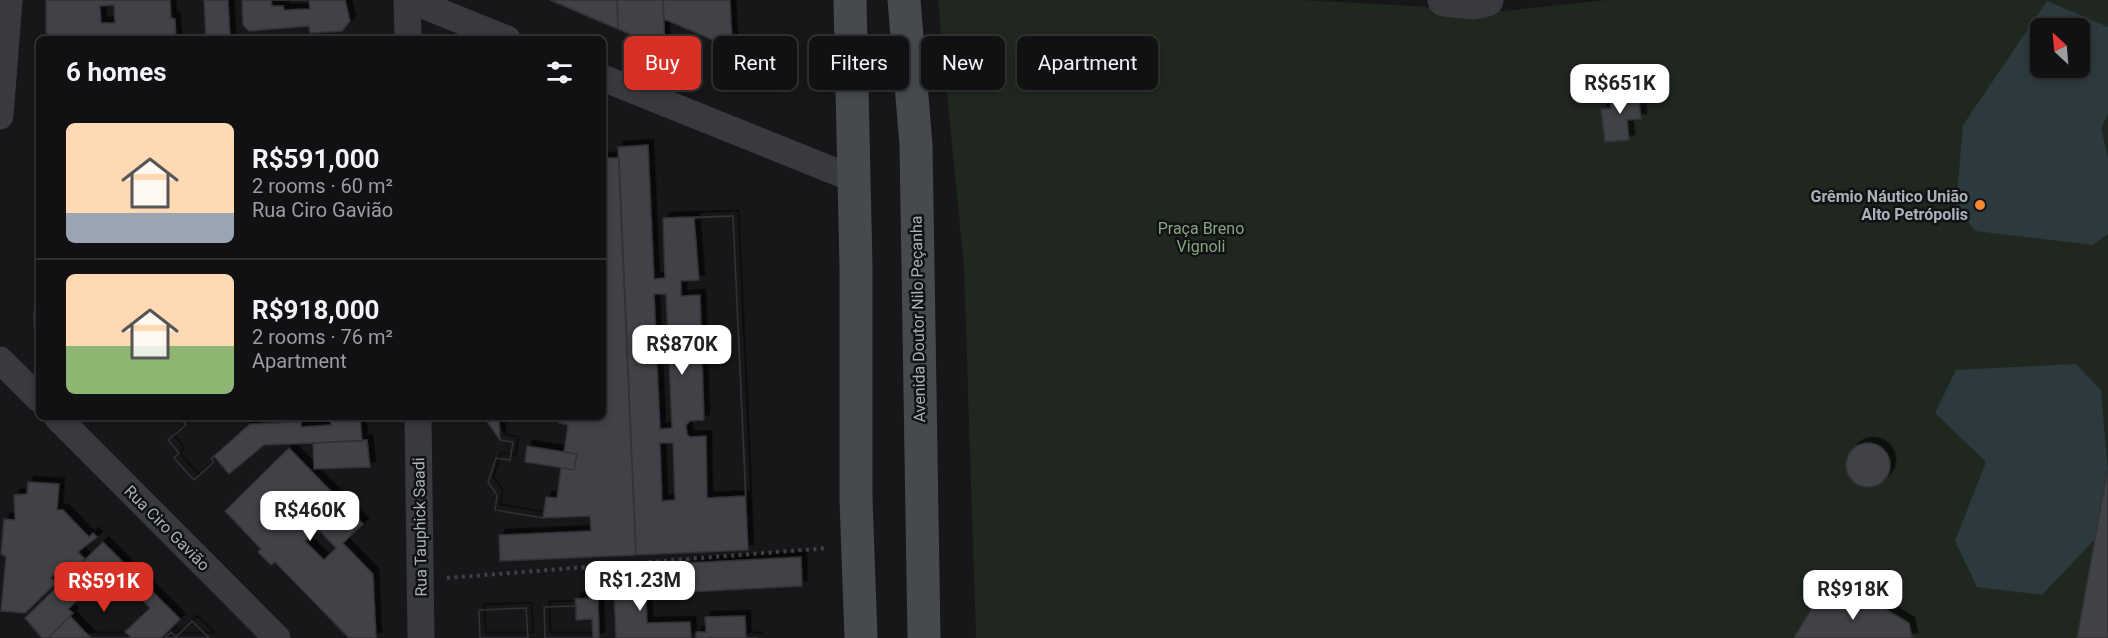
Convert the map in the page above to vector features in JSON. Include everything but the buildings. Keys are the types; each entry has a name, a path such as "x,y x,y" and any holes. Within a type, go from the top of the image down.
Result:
{"main road":[{"path":"850,0 857,546 861,638"},
{"name":"Avenida Doutor Nilo Peçanha","path":"904,0 916,145 924,638"}],"street":[{"path":"0,116 9,0"},
{"path":"408,36 409,0 499,36"},
{"path":"1444,0 1473,3 1487,0"},
{"path":"606,79 854,178"},
{"path":"0,360 36,396"},
{"name":"Rua Ciro Gavião","path":"60,420 277,638"},
{"name":"Rua Tauphick Saadi","path":"418,420 421,638"}],"path":[{"path":"422,580 857,546"}],"green space":[{"name":"Praça Breno Vignoli","path":"938,0 1301,0 1504,11 1607,0 2108,0 2108,638 976,638 964,267 947,90 1005,90 1005,36 942,36"}],"shaded area":[{"path":"2047,1 2087,18 2035,18"},
{"path":"2090,19 2108,27 2108,114 2101,128 2108,158 2108,234 2093,245 1975,231 1956,205 1963,125 2030,26 2030,78 2090,78"},
{"path":"2076,364 2101,390 2108,472 2098,536 2042,595 1977,587 1955,541 1986,462 1935,413 1956,370"}],"place":[{"name":"Grêmio Náutico União Alto Petrópolis","path":"1980,205"}]}
